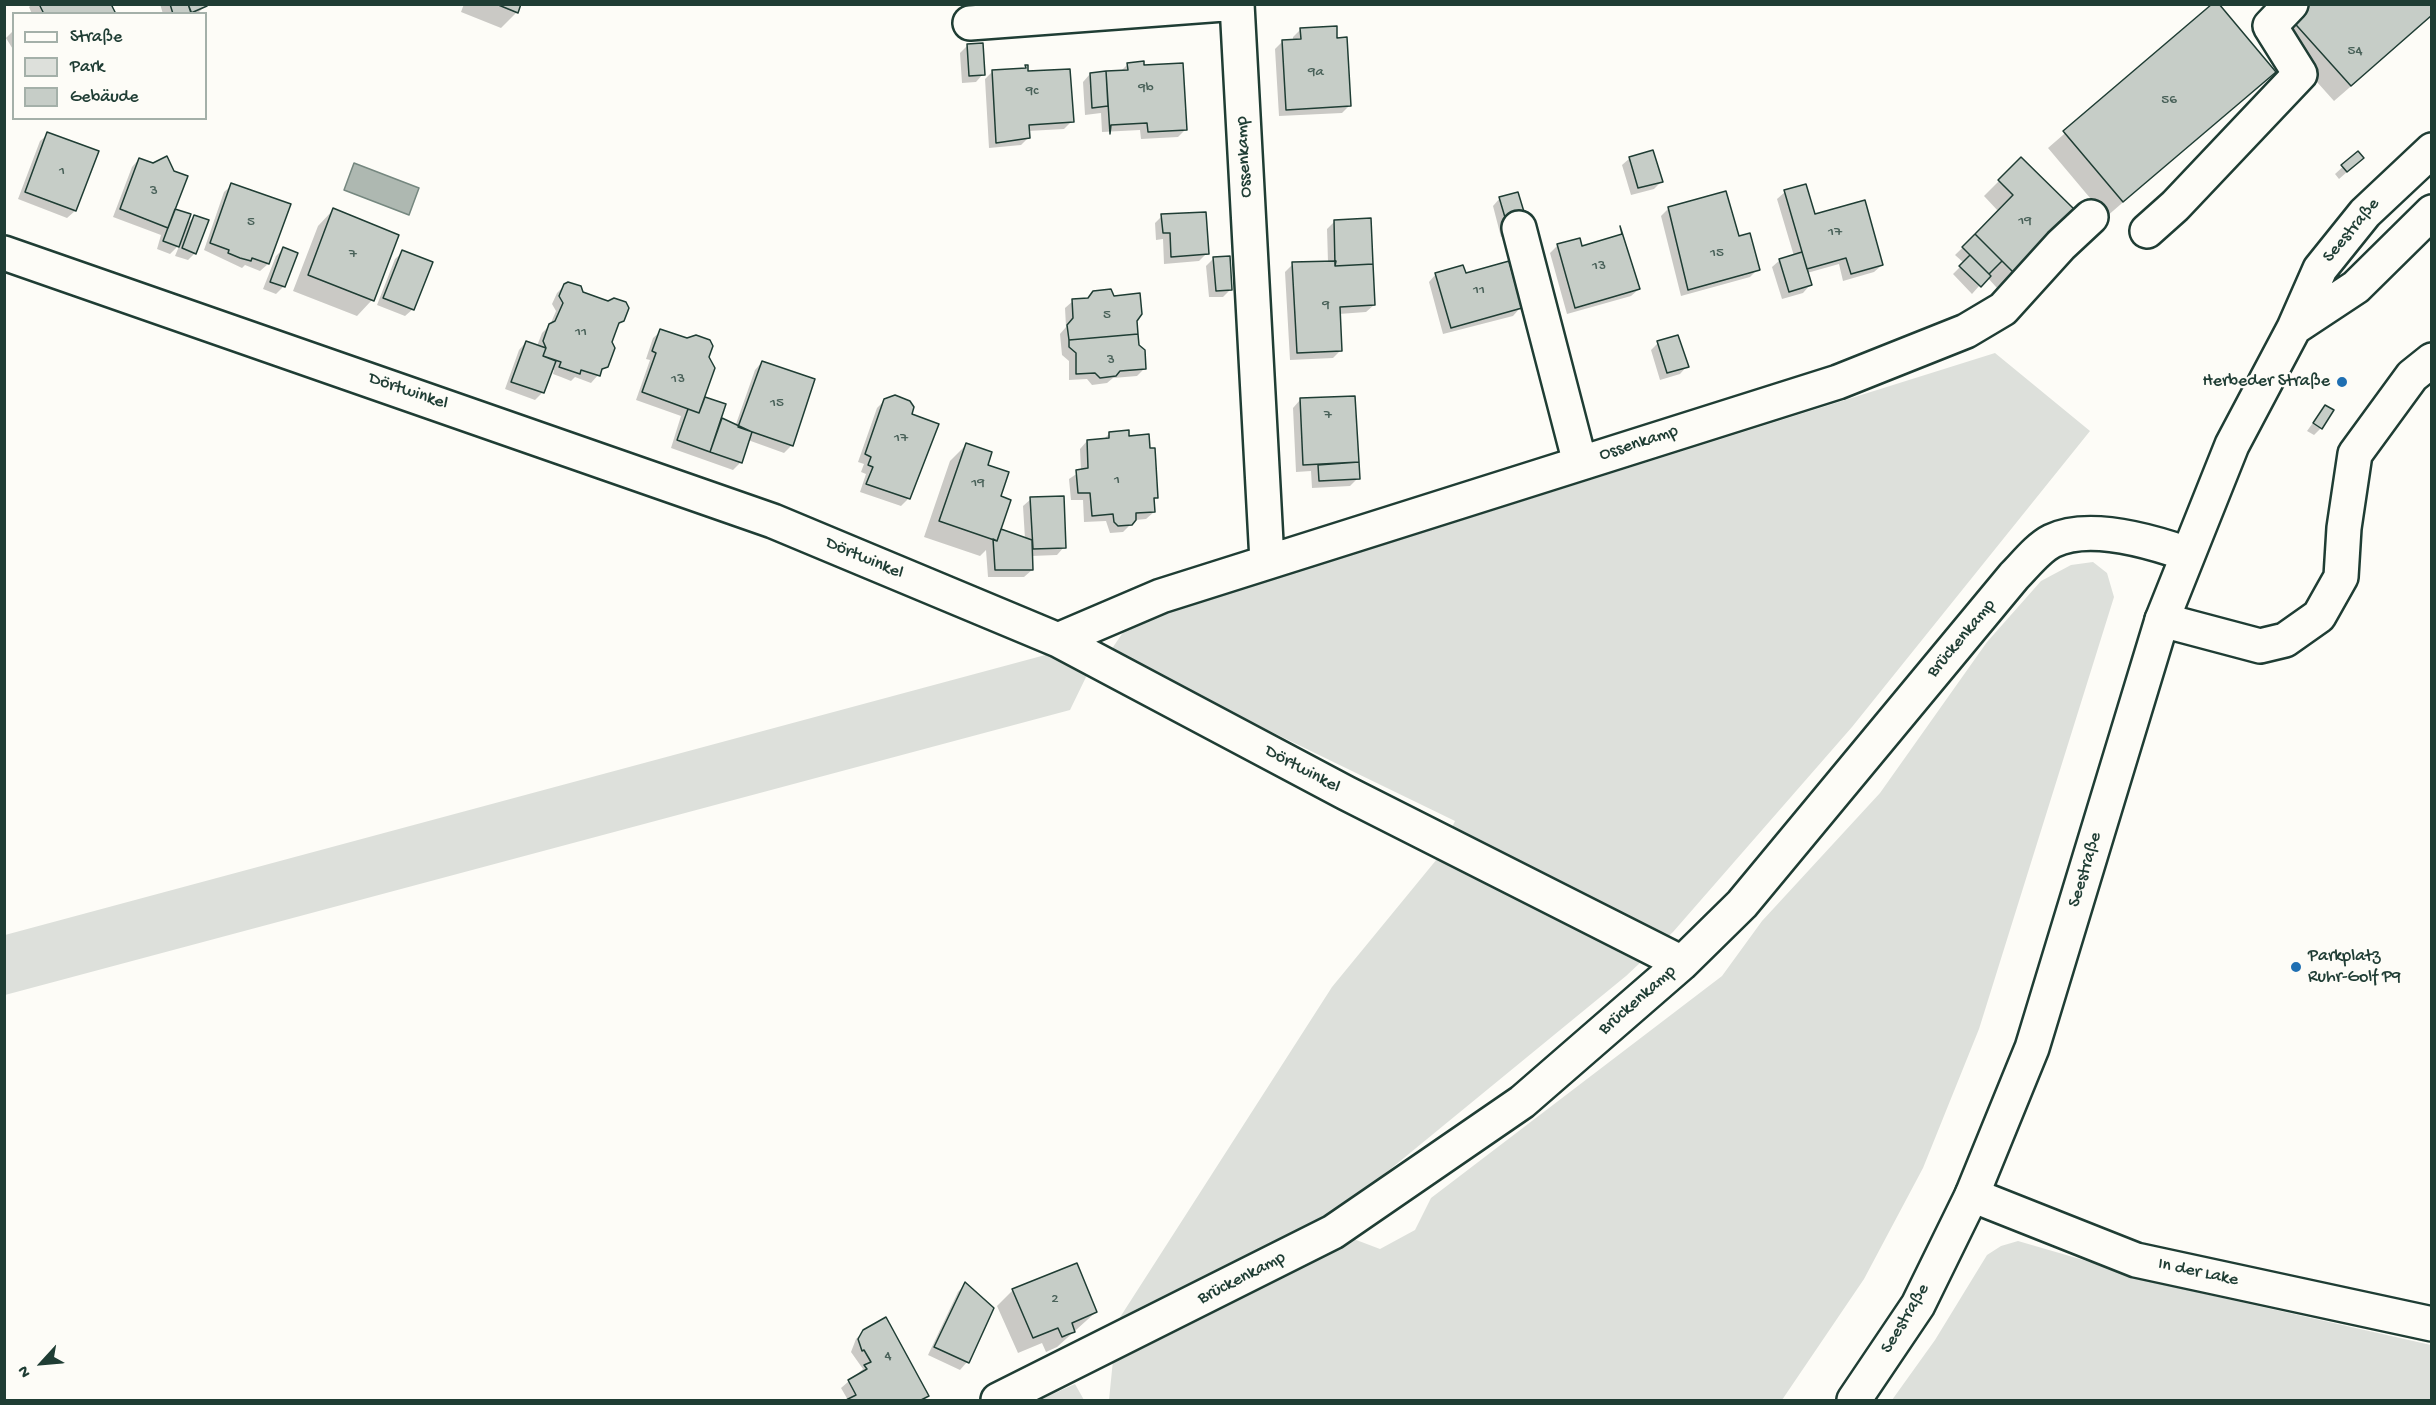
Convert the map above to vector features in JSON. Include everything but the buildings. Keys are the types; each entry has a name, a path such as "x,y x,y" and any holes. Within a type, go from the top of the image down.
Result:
{"street":[{"path":"970,23 1224,4"},
{"name":"Ossenkamp","path":"1237,4 1267,561"},
{"path":"2147,231 2175,206 2300,74 2270,26 2291,4"},
{"name":"Seestraße","path":"1854,1401 1918,1305 1972,1195 2032,1048 2162,620 2232,445 2280,350 2295,328 2320,269 2366,213 2432,150"},
{"name":"Seestraße","path":"2295,328 2356,287 2432,212"},
{"name":"Ossenkamp","path":"1058,640 1161,596 1838,382 1966,331 2003,309 2061,245 2091,217"},
{"path":"1519,228 1580,463"},
{"name":"Dörtwinkel","path":"4,253 773,521 1058,640 1346,793 1682,963"},
{"path":"2162,620 2260,646 2284,640 2319,616 2341,577 2344,528 2355,454 2412,376 2432,360"},
{"name":"Brückenkamp","path":"998,1401 1333,1232 1522,1102 1682,963 1742,904 2014,576 2049,542 2065,536 2087,534 2149,541 2187,554"},
{"name":"In der Lake","path":"1972,1195 2136,1260 2432,1324"}],"green space":[{"path":"1995,353 2090,431 1852,727 1673,932 1626,976 1316,1230 1117,1322 1332,987 1437,859 1455,821 1109,653 1128,625"},
{"path":"2093,562 2107,573 2114,597 1979,1029 1923,1168 1864,1279 1782,1400 1109,1400 1113,1360 1351,1238 1380,1249 1415,1230 1431,1198 1722,976 1762,921 1880,793 1987,642 2041,581 2071,565"},
{"path":"1049,654 1087,675 1070,710 5,995 5,935"},
{"path":"2018,1241 2183,1289 2431,1345 2431,1400 1892,1400 1935,1340 1987,1255 2001,1246"},
{"path":"1075,1384 1084,1400 1039,1400"}],"shaded area":[{"path":"354,163 419,188 409,215 344,190"}],"place":[{"name":"Herbeder Straße","path":"2342,382"},
{"name":"Parkplatz Ruhr-Golf P9","path":"2296,967"}]}
